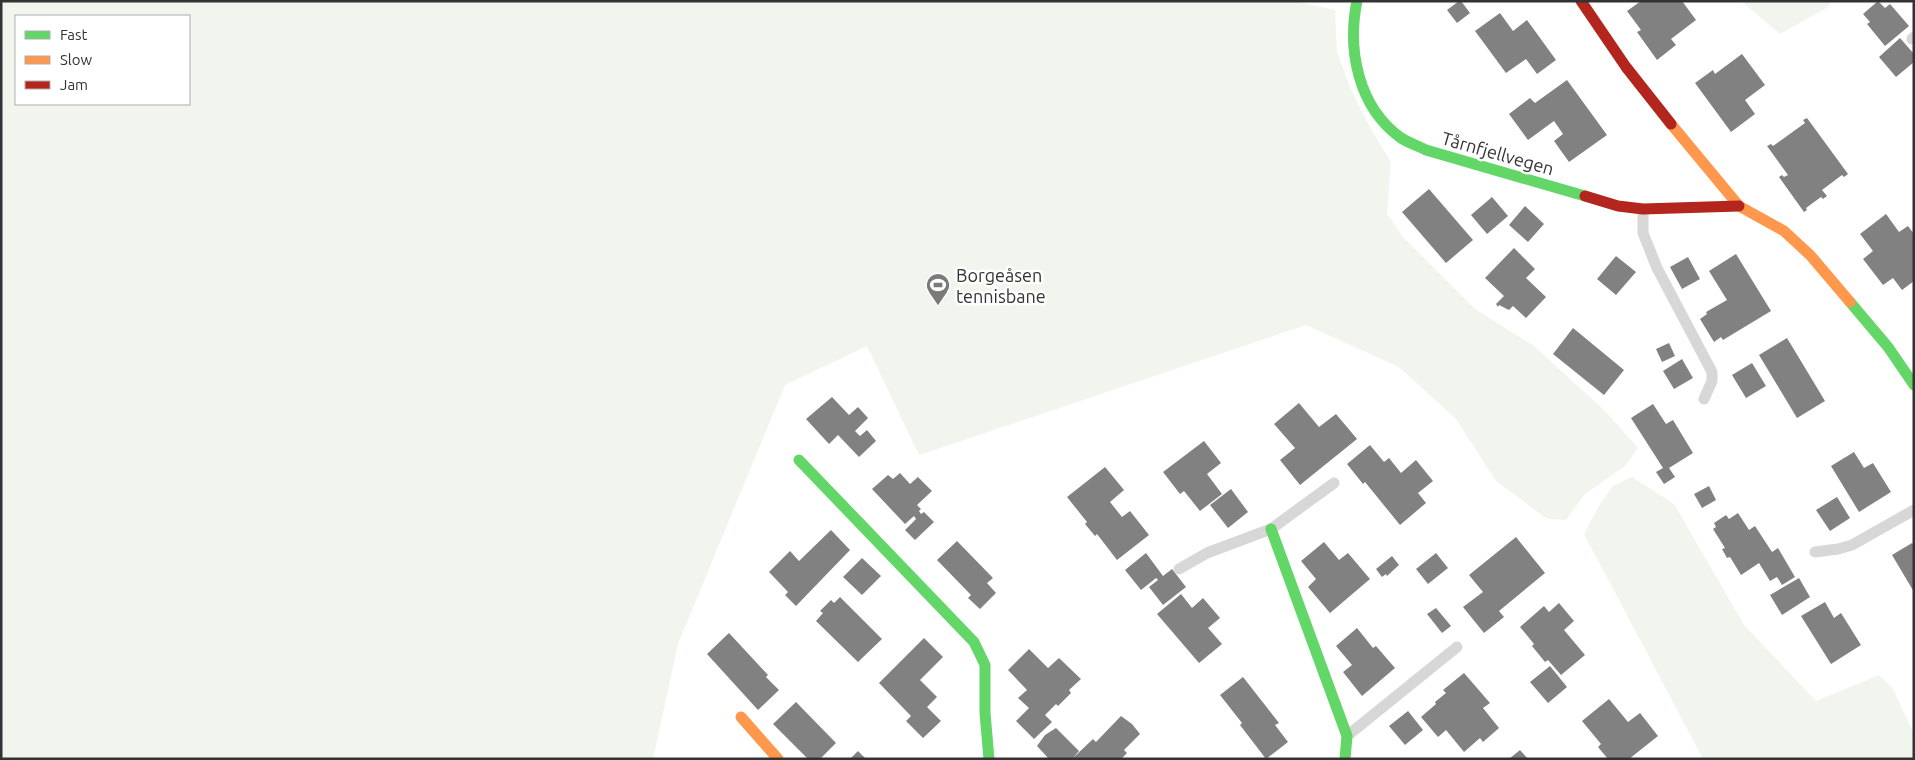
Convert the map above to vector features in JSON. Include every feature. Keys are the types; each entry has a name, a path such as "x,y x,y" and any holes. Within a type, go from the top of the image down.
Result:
{"street":[{"name":"Tårnfjellvegen","path":"1357,1 1352,46 1357,77 1380,118 1398,136 1426,150 1618,206 1643,209 1739,206"},
{"path":"1581,1 1626,67 1739,206 1784,231 1810,255 1888,347 1914,385"},
{"path":"799,460 974,642 985,665 985,713 989,759"},
{"path":"1271,529 1347,736 1345,759"},
{"path":"741,717 778,759"}],"lane":[{"path":"1643,209 1643,233 1657,268 1712,372 1712,381 1704,399"},
{"path":"1180,569 1207,553 1271,529 1334,483"},
{"path":"1815,552 1852,545 1914,510"},
{"path":"1347,736 1457,647"}],"shaded area":[{"path":"1,1 1293,1 1335,10 1337,52 1350,87 1369,126 1391,162 1387,214 1403,237 1475,309 1534,346 1605,411 1638,448 1625,466 1585,494 1566,520 1547,519 1496,481 1456,419 1399,367 1306,325 919,455 867,346 785,385 678,644 653,759 1,759"},
{"path":"1741,1 1832,1 1828,7 1780,34"},
{"path":"1632,477 1674,504 1744,625 1816,701 1879,675 1892,687 1914,734 1914,759 1703,759 1584,534 1600,504 1613,486"}],"building":[{"path":"1459,1 1470,13 1457,23 1447,10"},
{"path":"1641,1 1682,1 1696,20 1671,39 1676,45 1657,60 1637,32 1641,30 1627,11"},
{"path":"1878,1 1885,8 1890,4 1909,26 1885,46 1867,24 1870,22 1863,14"},
{"path":"1500,13 1513,31 1527,20 1556,60 1537,74 1526,59 1506,73 1475,31"},
{"path":"1900,38 1914,54 1914,62 1896,77 1879,57"},
{"path":"1742,54 1765,85 1745,100 1755,114 1731,132 1695,83 1713,70 1715,74"},
{"path":"1567,80 1607,135 1569,162 1554,141 1563,134 1554,121 1528,140 1509,114 1530,98 1535,103"},
{"path":"1807,118 1848,174 1844,177 1842,175 1822,190 1827,196 1823,199 1821,197 1806,208 1807,210 1804,212 1779,177 1788,175 1767,146 1771,144 1773,146 1805,123 1803,120"},
{"path":"1429,189 1473,240 1446,263 1402,212"},
{"path":"1492,197 1508,216 1487,234 1471,215"},
{"path":"1525,206 1544,224 1528,242 1509,225"},
{"path":"1886,214 1899,232 1908,226 1914,234 1914,281 1902,290 1893,278 1883,285 1863,259 1873,251 1860,234"},
{"path":"1514,248 1535,269 1526,278 1546,297 1526,318 1513,306 1509,310 1499,305 1498,307 1496,304 1504,296 1485,278"},
{"path":"1736,254 1771,311 1723,340 1721,337 1714,342 1700,319 1707,314 1706,312 1727,300 1709,271"},
{"path":"1616,256 1636,272 1616,295 1597,279"},
{"path":"1688,257 1700,279 1682,289 1670,267"},
{"path":"1573,328 1624,370 1604,395 1553,354"},
{"path":"1787,338 1825,401 1797,418 1759,355"},
{"path":"1669,343 1675,356 1662,362 1656,349"},
{"path":"1682,359 1693,378 1674,389 1663,371"},
{"path":"1752,363 1766,386 1746,398 1732,375"},
{"path":"832,397 849,415 858,407 868,418 855,431 860,436 867,430 876,441 859,457 838,435 829,444 806,419"},
{"path":"1299,403 1319,427 1336,414 1357,439 1300,485 1280,460 1295,448 1274,424"},
{"path":"1653,404 1666,424 1673,420 1693,453 1669,468 1675,477 1664,484 1656,472 1663,468 1631,418"},
{"path":"1204,441 1221,463 1207,474 1222,494 1200,511 1184,491 1180,494 1163,472"},
{"path":"1370,445 1384,462 1389,458 1401,473 1416,460 1433,481 1418,493 1426,503 1400,525 1365,482 1363,484 1347,464"},
{"path":"1854,452 1864,468 1873,463 1891,492 1859,512 1831,466"},
{"path":"1105,467 1124,490 1110,502 1122,517 1130,511 1149,535 1117,560 1097,534 1095,536 1085,524 1087,522 1067,497"},
{"path":"900,473 910,484 918,477 932,491 917,505 921,509 919,511 921,514 924,512 934,522 915,540 905,530 916,519 914,516 905,524 872,489 888,475 893,479"},
{"path":"1709,486 1716,500 1702,508 1694,494"},
{"path":"1231,489 1248,512 1228,528 1210,505"},
{"path":"1837,497 1850,518 1830,531 1816,510"},
{"path":"1738,513 1749,530 1755,526 1772,552 1778,548 1795,577 1782,585 1777,577 1770,581 1759,563 1741,575 1730,557 1727,558 1722,549 1725,548 1713,529 1716,527 1714,523 1726,515 1729,519"},
{"path":"831,530 850,550 796,606 785,595 788,592 769,572 790,551 799,561"},
{"path":"1516,537 1545,573 1499,611 1504,617 1484,633 1463,607 1483,592 1469,575"},
{"path":"957,541 993,578 987,583 996,593 980,609 968,598 971,595 937,560"},
{"path":"1324,542 1339,560 1348,553 1370,579 1330,613 1308,587 1316,579 1301,561"},
{"path":"1912,543 1914,546 1914,592 1892,555"},
{"path":"1146,553 1163,576 1172,569 1186,587 1163,605 1149,587 1158,580 1156,578 1141,590 1125,570"},
{"path":"1436,553 1448,568 1428,584 1416,569"},
{"path":"1392,556 1399,565 1387,576 1386,574 1382,577 1376,569"},
{"path":"862,558 881,576 862,595 843,577"},
{"path":"1799,578 1810,597 1782,615 1770,595"},
{"path":"1181,594 1192,608 1203,598 1220,618 1208,628 1222,644 1199,663 1157,614"},
{"path":"840,597 882,639 858,662 816,621 823,613 820,611 831,600 834,603"},
{"path":"1825,602 1834,618 1841,613 1861,645 1831,664 1801,616"},
{"path":"1559,603 1574,621 1564,630 1585,655 1561,675 1548,660 1545,662 1532,646 1534,644 1520,627 1544,606 1549,612"},
{"path":"1436,608 1451,626 1442,633 1427,614"},
{"path":"1357,628 1373,648 1376,646 1395,668 1362,696 1343,672 1352,665 1336,646"},
{"path":"729,633 768,675 766,677 779,690 758,710 707,654"},
{"path":"924,638 943,657 920,680 937,697 927,707 941,721 923,738 906,721 911,716 879,683"},
{"path":"1029,649 1048,668 1059,658 1081,679 1069,690 1071,693 1058,706 1056,704 1045,715 1052,722 1034,739 1016,721 1029,708 1018,698 1027,690 1008,670"},
{"path":"1550,666 1567,687 1548,703 1530,682"},
{"path":"1464,673 1490,703 1483,708 1499,728 1483,742 1480,738 1464,752 1446,730 1438,737 1421,717 1446,693 1443,690"},
{"path":"1243,677 1279,723 1275,725 1288,742 1266,759 1240,725 1242,723 1220,695"},
{"path":"1609,699 1628,722 1640,713 1658,736 1629,759 1608,759 1598,747 1601,744 1582,721"},
{"path":"796,702 836,743 820,759 808,759 773,724"},
{"path":"1408,711 1423,730 1405,745 1389,726"},
{"path":"1121,716 1132,724 1140,734 1124,750 1127,753 1121,759 1049,759 1037,746 1045,735 1056,728 1079,751 1073,758 1093,739 1096,742"},
{"path":"1520,750 1528,759 1509,759"},
{"path":"858,751 866,759 850,759"}],"traffic: fast":[{"path":"1357,1 1354,39 1355,58 1359,76 1375,110 1386,125 1401,138 1426,150 1585,196"},
{"path":"1850,302 1888,347 1914,385"},
{"path":"799,460 974,642 985,665 985,713 989,759"},
{"path":"1271,529 1347,736 1345,759"}],"traffic: slow":[{"path":"1671,124 1739,206 1784,231 1810,255 1850,302"},
{"path":"741,717 778,759"}],"traffic: jam":[{"path":"1581,1 1626,67 1671,124"},
{"path":"1585,196 1618,206 1643,209 1739,206"}],"place":[{"name":"Borgeåsen tennisbane","path":"938,306"}]}
